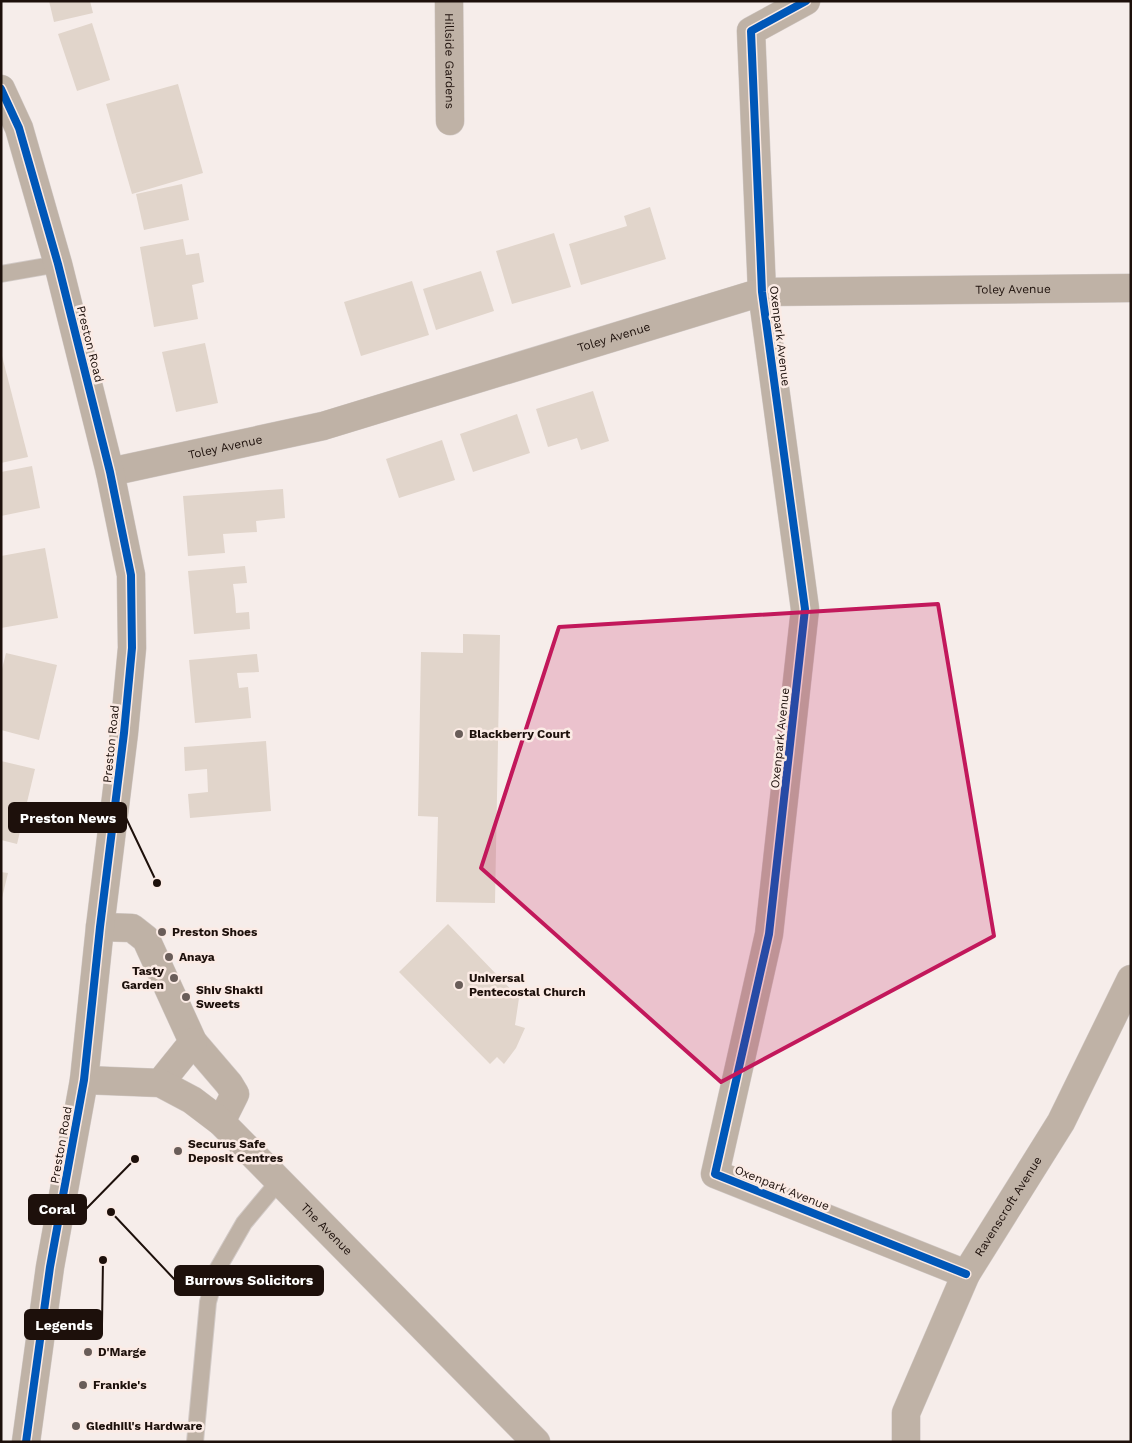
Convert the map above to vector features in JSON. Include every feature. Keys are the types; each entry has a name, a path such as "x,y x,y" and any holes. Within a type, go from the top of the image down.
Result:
{"street":[{"name":"Hillside Gardens","path":"449,1 450,121"},
{"name":"Oxenpark Avenue","path":"806,1 751,31 762,292 805,609 769,934 715,1174 966,1274"},
{"name":"Preston Road","path":"1,90 19,128 58,264 110,472 131,575 132,648 124,734 100,927 84,1080 50,1267 26,1442"},
{"name":"Toley Avenue","path":"110,472 323,426 762,292 1131,288"},
{"path":"100,927 132,928 146,939 193,1042 229,1084 235,1094 221,1122"},
{"name":"Ravenscroft Avenue","path":"906,1442 906,1413 966,1274 1062,1122 1131,979"},
{"path":"160,1083 193,1042"},
{"name":"The Avenue","path":"84,1080 160,1083 192,1100 221,1122 536,1442"}],"lane":[{"path":"1,274 58,264"},
{"path":"195,1442 208,1302 217,1270 244,1223 279,1181"}],"highlighted area":[{"path":"938,604 994,936 721,1082 481,868 559,627"}],"building":[{"path":"49,1 90,1 93,13 54,22"},
{"path":"92,23 110,80 77,91 58,34"},
{"path":"178,84 203,173 132,194 106,104"},
{"path":"182,184 189,220 144,230 136,194"},
{"path":"650,207 666,259 581,285 569,244 627,226 624,216"},
{"path":"554,233 571,287 512,304 496,251"},
{"path":"183,239 186,255 199,253 204,282 192,285 198,319 154,327 140,247"},
{"path":"481,271 494,311 436,330 423,289"},
{"path":"412,281 429,335 361,356 344,302"},
{"path":"205,343 218,403 176,412 162,352"},
{"path":"1,352 28,457 1,463"},
{"path":"593,391 609,441 581,450 577,438 548,447 536,409"},
{"path":"517,414 530,453 473,472 460,434"},
{"path":"442,440 455,480 399,498 386,459"},
{"path":"32,466 40,508 1,516 1,472"},
{"path":"283,489 285,518 256,521 257,532 223,534 225,553 188,556 183,496"},
{"path":"45,548 58,618 1,628 1,556"},
{"path":"245,566 247,583 233,584 236,613 249,612 250,629 194,634 188,571"},
{"name":"Blackberry Court","path":"463,634 500,635 495,903 436,902 438,817 418,816 421,652 463,653"},
{"path":"6,653 57,665 39,740 1,730 1,673"},
{"path":"257,654 259,672 237,673 239,688 248,687 251,718 195,723 189,660"},
{"path":"266,741 271,811 190,818 188,794 208,792 207,769 185,771 184,747"},
{"path":"1,761 35,769 17,844 1,840"},
{"path":"1,872 8,873 2,898 1,898"},
{"name":"Universal Pentecostal Church","path":"448,924 519,998 515,1025 525,1028 516,1048 504,1064 497,1057 490,1064 399,972"}],"cycle path":[{"path":"806,1 751,31 762,292 805,609 769,934 715,1174 966,1274"},
{"path":"1,89 19,128 58,264 110,472 131,575 132,648 84,1080 50,1267 26,1442"}],"place":[{"name":"Blackberry Court","path":"459,734"},
{"name":"Preston News","path":"157,883"},
{"name":"Preston Shoes","path":"162,932"},
{"name":"Anaya","path":"169,957"},
{"name":"Tasty Garden","path":"174,978"},
{"name":"Universal Pentecostal Church","path":"459,985"},
{"name":"Shiv Shakti Sweets","path":"186,997"},
{"name":"Securus Safe Deposit Centres","path":"178,1151"},
{"name":"Coral","path":"135,1159"},
{"name":"Burrows Solicitors","path":"111,1212"},
{"name":"Legends","path":"103,1260"},
{"name":"D'Marge","path":"88,1352"},
{"name":"Frankie's","path":"83,1385"},
{"name":"Gledhill's Hardware","path":"76,1426"}]}
